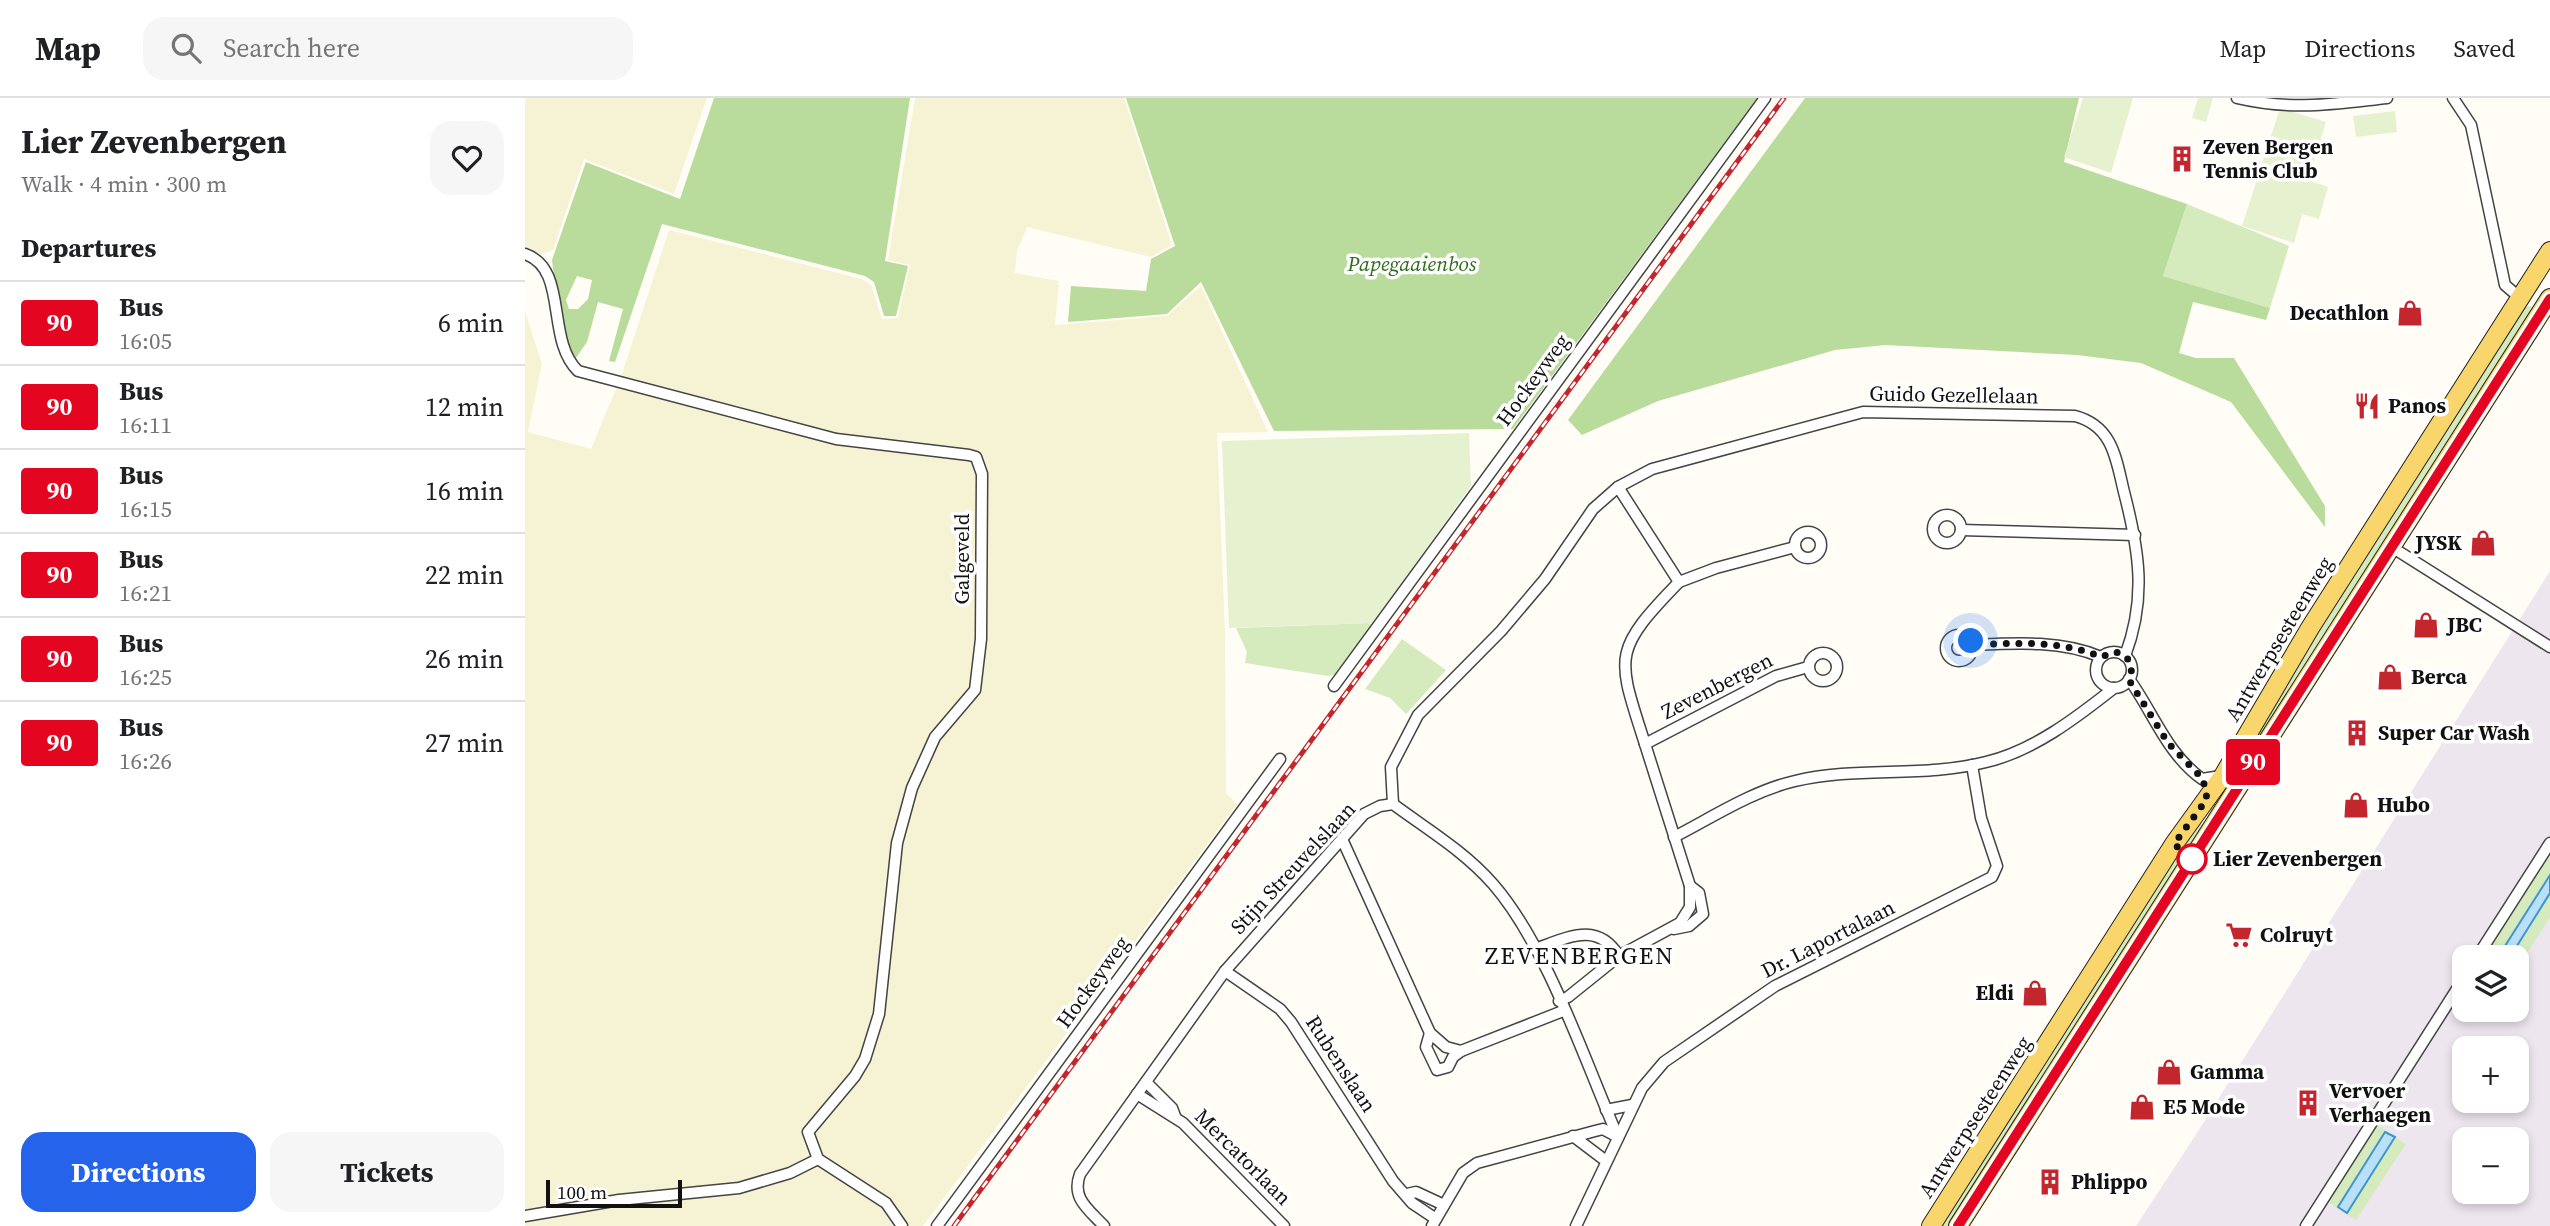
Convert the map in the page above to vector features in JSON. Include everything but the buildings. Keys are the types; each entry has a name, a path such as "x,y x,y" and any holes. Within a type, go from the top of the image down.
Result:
{"main road":[{"name":"Antwerpsesteenweg","path":"1931,1226 2174,844 2223,776 2303,639 2550,251"},
{"path":"2521,295 2534,291 2542,297 2537,320"},
{"name":"Antwerpsesteenweg","path":"1958,1226 2390,545 2550,299"}],"street":[{"name":"Hockeyweg","path":"1334,686 1765,98"},
{"path":"2237,98 2264,104 2309,108 2387,98"},
{"path":"2453,98 2471,125 2505,285 2521,295"},
{"name":"Galgeveld","path":"525,254 538,259 549,276 560,344 567,361 578,371 836,439 969,454 976,457 979,464 982,474 981,639 975,690 939,730 912,788 897,843 879,1014 861,1068 808,1132 818,1159"},
{"name":"Guido Gezellelaan","path":"1618,486 1652,469 1863,412 2075,416 2096,425 2110,440 2139,554 2135,631 2126,656 2131,667 2129,680 2168,743 2203,779"},
{"path":"1618,1137 1535,949 1510,906 1481,872 1439,835 1393,804 1391,767 1418,715 1501,631 1545,579 1593,509 1618,486 1679,582"},
{"path":"1961,530 2135,535"},
{"path":"2390,545 2550,647"},
{"name":"Zevenbergen","path":"1430,1033 1426,1047 1437,1070 1448,1067 1453,1057 1461,1051 1561,1006 1619,956 1671,928 1685,917 1689,907 1690,886 1625,677 1623,657 1631,638 1679,582 1716,568 1794,547"},
{"path":"1973,645 2017,643 2083,649 2101,657"},
{"path":"2114,688 2098,679 2096,665 2101,657 2115,652 2126,656"},
{"name":"Zevenbergen","path":"1645,744 1776,676 1808,667"},
{"path":"1674,837 1769,789 1796,781 1972,765 2027,747 2129,680"},
{"name":"Hockeyweg","path":"937,1226 1280,759"},
{"name":"Dr. Laportalaan","path":"1576,1226 1632,1105 1651,1075 1664,1062 1775,986 1992,877 1997,866 1981,818 1972,765"},
{"path":"2207,799 2203,779 2223,776"},
{"name":"Stijn Streuvelslaan","path":"1104,1226 1079,1199 1075,1188 1080,1174 1226,971 1364,814 1380,806 1393,804"},
{"path":"1342,839 1430,1033 1446,1047 1461,1051"},
{"path":"2485,945 2550,843"},
{"path":"1535,949 1594,934 1610,942 1619,956"},
{"name":"Rubenslaan","path":"1226,971 1280,1009 1291,1021 1393,1181 1412,1203 1434,1222"},
{"path":"2306,1226 2452,997"},
{"name":"Mercatorlaan","path":"1146,1082 1172,1108 1175,1116"},
{"name":"Mercatorlaan","path":"1137,1094 1175,1116 1284,1226"},
{"path":"1606,1110 1632,1105"},
{"path":"1434,1222 1463,1173 1471,1166 1603,1129 1618,1137"},
{"path":"1573,1136 1606,1161"},
{"path":"525,1216 619,1200 740,1188 790,1172 818,1159 886,1203 902,1226"},
{"path":"1407,1195 1416,1192 1444,1205"}],"shaded area":[{"path":"525,98 707,98 674,194 584,159 553,250 525,259"},
{"path":"915,98 1124,98 1172,245 1151,257 1027,227 1017,251 1015,273 1059,281 1055,325 1167,316 1201,286 1268,432 1217,433 1225,633 1226,793 1237,804 923,1226 525,1226 525,311 542,364 528,432 591,449 622,374 669,230 862,279 871,285 882,319 898,318 910,265 888,260"},
{"path":"2550,571 2550,1226 2136,1226 2195,1136"}],"green space":[{"path":"714,98 910,98 885,261 908,266 896,316 884,316 874,282 865,276 662,224 615,362 609,361 623,309 598,302 587,342 573,362 561,335 552,260 586,162 680,199","holes":["577,276 592,280 588,299 578,309 569,309 566,300"]},
{"name":"Papegaaienbos","path":"1126,98 1757,98 1513,429 1274,431 1201,282 1167,314 1068,322 1071,286 1146,291 1151,259 1175,246"},
{"path":"1805,98 2079,98 2064,162 2187,204 2163,276 2270,308 2266,320 2193,302 2179,353 2196,358 2234,358 2325,506 2325,527 2231,402 2141,363 2077,355 1886,345 1835,350 1658,401 1582,435 1568,420"},
{"path":"2083,98 2133,98 2111,173 2064,157"},
{"path":"2198,98 2213,98 2206,122 2192,118"},
{"path":"2280,108 2326,122 2308,180 2328,187 2319,219 2302,214 2294,243 2242,226"},
{"path":"2395,111 2397,132 2356,137 2353,116"},
{"path":"2187,204 2289,246 2270,308 2163,276"},
{"path":"2531,306 2532,310 2237,774 2231,770 2525,307"},
{"path":"1469,433 1471,486 1373,623 1229,628 1222,441"},
{"path":"1368,623 1374,625 1338,674 1328,676 1245,663 1247,652 1236,628"},
{"path":"1402,639 1446,670 1406,714 1390,698 1365,689"},
{"path":"2197,821 2204,826 1949,1226 1939,1226"},
{"path":"2550,853 2550,917 2529,950 2529,945 2492,945"},
{"path":"2377,1125 2406,1144 2356,1220 2328,1202"}],"water":[{"path":"2550,875 2550,893 2518,945 2506,945"},
{"path":"2385,1132 2395,1137 2347,1213 2338,1207"}],"railway":[{"path":"954,1226 1784,98"}],"bus line":[{"name":"90","path":"1958,1226 2470,419 2550,299"}],"place":[{"name":"Zeven Bergen Tennis Club","path":"2182,159"},
{"name":"Decathlon","path":"2410,313"},
{"name":"Panos","path":"2367,406"},
{"name":"JYSK","path":"2483,543"},
{"name":"JBC","path":"2426,625"},
{"name":"Berca","path":"2390,677"},
{"name":"Super Car Wash","path":"2357,733"},
{"name":"Hubo","path":"2356,805"},
{"name":"Lier Zevenbergen","path":"2192,859"},
{"name":"Colruyt","path":"2239,935"},
{"name":"Eldi","path":"2035,993"},
{"name":"Gamma","path":"2169,1072"},
{"name":"Vervoer Verhaegen","path":"2308,1103"},
{"name":"E5 Mode","path":"2142,1107"},
{"name":"Phlippo","path":"2050,1182"}],"district":[{"name":"ZEVENBERGEN","path":"1580,956"}],"route":[{"path":"1971,641 1973,645 2017,643 2083,649 2101,657 2115,652 2126,656 2132,671 2129,680 2152,720 2168,743 2203,779 2207,799 2174,844 2192,859"}]}
